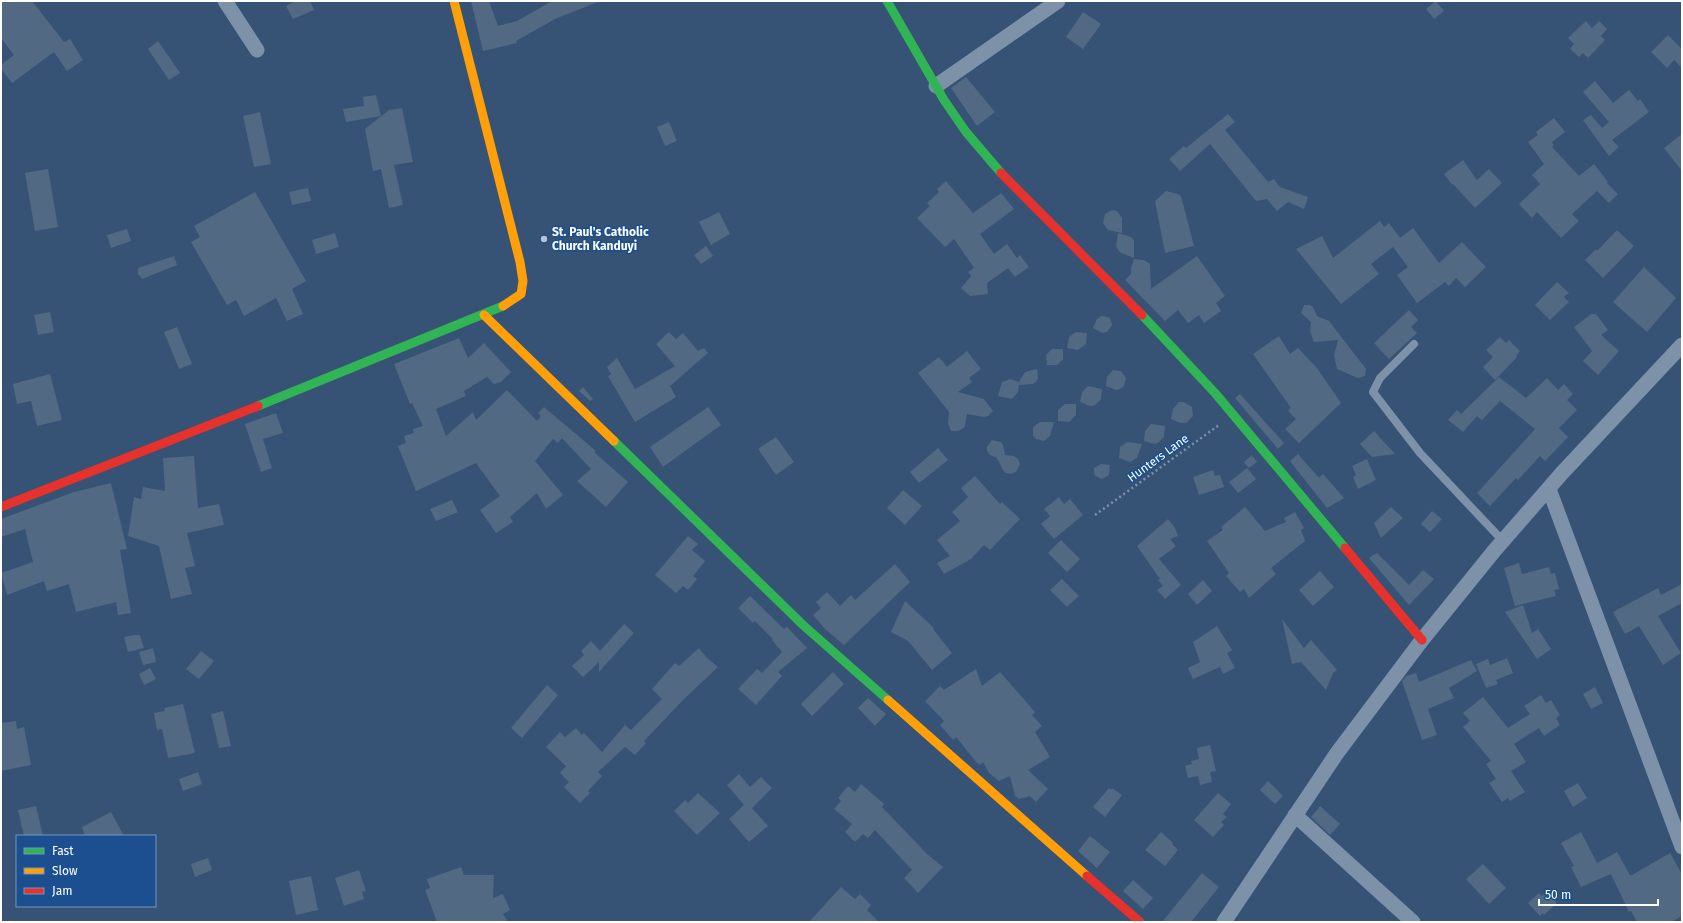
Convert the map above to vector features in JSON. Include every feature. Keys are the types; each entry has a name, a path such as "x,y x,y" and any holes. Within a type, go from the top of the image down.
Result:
{"street":[{"path":"224,1 257,50"},
{"path":"1,508 484,315 510,303 521,294 523,282 520,262 454,1"},
{"path":"887,1 936,86 966,132 1004,176 1153,326 1232,415 1422,640"},
{"path":"936,86 1058,1"},
{"path":"484,315 803,625 1140,922"},
{"path":"1224,922 1337,753 1422,640 1503,541 1682,344"},
{"path":"1549,489 1682,847"},
{"path":"1295,815 1412,922"}],"lane":[{"path":"1414,344 1380,378 1373,392 1420,453 1503,541"}],"path":[{"name":"Hunters Lane","path":"1095,516 1232,415"}],"building":[{"path":"1,1 32,1 64,42 70,39 83,60 67,71 54,52 12,83 1,69 1,65 14,55 1,38"},
{"path":"295,1 310,1 314,10 293,19 286,6"},
{"path":"471,1 489,1 498,26 517,21 552,1 598,2 557,18 516,41 517,43 483,51"},
{"path":"1436,1 1444,11 1434,19 1426,9"},
{"path":"1083,12 1101,24 1083,49 1066,37"},
{"path":"1586,21 1592,28 1599,21 1607,29 1601,36 1605,40 1588,58 1583,53 1579,57 1570,49 1574,44 1568,38"},
{"path":"1668,35 1682,49 1682,68 1674,60 1667,68 1651,52"},
{"path":"158,41 180,73 169,80 148,49"},
{"path":"966,77 995,112 977,126 951,88"},
{"path":"1595,81 1613,103 1629,90 1638,101 1640,99 1649,112 1612,140 1619,147 1609,156 1583,120 1591,115 1602,128 1609,122 1583,92"},
{"path":"376,95 381,116 346,122 343,109 364,106 363,97"},
{"path":"402,108 413,162 394,165 403,205 389,208 381,169 373,171 365,129 389,110"},
{"path":"260,112 271,164 254,167 243,116"},
{"path":"1228,114 1235,122 1225,130 1268,182 1274,179 1280,187 1308,197 1304,209 1288,202 1277,211 1267,199 1256,201 1210,144 1180,171 1169,159 1184,146 1186,148"},
{"path":"1554,118 1565,132 1552,142 1554,145 1552,147 1579,176 1594,164 1608,182 1607,183 1618,194 1609,203 1597,191 1572,214 1579,221 1561,238 1537,212 1532,218 1519,204 1540,184 1532,175 1544,164 1528,142 1538,135 1536,132"},
{"path":"669,122 677,141 665,146 657,127"},
{"path":"1682,134 1682,171 1664,148"},
{"path":"1463,160 1477,180 1489,169 1502,183 1475,208 1453,184 1452,185 1444,174"},
{"path":"48,169 58,227 35,231 25,173"},
{"path":"946,181 973,213 1001,193 1014,209 980,234 994,254 1007,244 1017,258 1020,255 1029,267 1015,277 1008,268 987,283 988,294 970,296 961,288 971,276 968,272 974,268 954,239 945,247 917,218 930,206 927,203 939,192 937,189"},
{"path":"308,188 311,201 292,205 289,192"},
{"path":"1166,191 1181,196 1194,246 1165,253 1155,201"},
{"path":"255,192 306,281 292,289 303,314 287,321 276,298 244,316 236,300 227,305 191,242 200,237 194,226"},
{"path":"1112,210 1117,211 1122,218 1122,233 1108,230 1103,223 1105,214"},
{"path":"719,212 730,234 711,245 699,222"},
{"path":"1380,221 1384,227 1389,223 1400,238 1413,228 1439,263 1462,242 1486,267 1465,287 1456,278 1449,286 1445,282 1417,303 1397,275 1408,267 1393,247 1371,264 1379,274 1341,304 1296,249 1322,236 1333,258"},
{"path":"127,229 131,241 111,248 107,235"},
{"path":"1617,230 1634,246 1603,278 1585,260 1596,249 1597,251"},
{"path":"335,233 339,247 316,254 312,240"},
{"path":"1118,233 1131,237 1134,240 1134,258 1121,253 1118,250 1116,246"},
{"path":"706,246 713,256 701,264 694,255"},
{"path":"174,256 177,265 142,279 138,274 138,268"},
{"path":"1197,256 1225,296 1216,303 1221,311 1204,323 1199,315 1188,323 1178,310 1165,321 1125,280 1131,274 1134,259 1144,260 1150,264 1151,289"},
{"path":"1644,267 1676,298 1647,332 1613,302"},
{"path":"1557,282 1569,293 1564,297 1569,302 1550,320 1535,305"},
{"path":"1304,305 1310,305 1313,307 1317,316 1329,321 1366,369 1365,376 1358,378 1337,369 1334,355 1338,340 1314,342 1310,331 1311,322 1301,313"},
{"path":"1409,310 1418,320 1411,327 1417,333 1389,359 1374,343"},
{"path":"50,312 54,332 38,335 34,315"},
{"path":"1591,314 1596,314 1608,330 1601,335 1619,351 1598,375 1583,361 1592,351 1574,327"},
{"path":"1101,316 1109,317 1111,321 1112,325 1107,332 1102,333 1093,328 1097,319"},
{"path":"177,327 192,364 179,369 164,332"},
{"path":"669,332 676,339 683,333 698,351 704,348 708,353 670,386 676,397 635,422 608,376 611,374 607,367 617,358 635,389 675,366 656,344"},
{"path":"1076,332 1087,333 1086,344 1078,350 1067,348 1069,337"},
{"path":"1279,336 1290,354 1298,348 1317,368 1341,403 1299,443 1285,429 1296,419 1288,411 1291,408 1253,354"},
{"path":"1500,337 1506,343 1509,340 1520,351 1516,356 1517,357 1495,380 1483,367 1493,357 1486,350"},
{"path":"459,338 468,358 484,343 511,372 501,382 494,384 487,377 464,391 466,396 436,409 446,436 473,412 476,420 507,390 537,421 541,416 538,413 544,407 596,451 594,452 628,482 606,507 577,481 591,469 562,438 558,443 553,439 535,461 563,495 546,509 537,493 510,517 513,522 496,533 480,510 500,496 476,463 416,491 398,446 406,443 404,436 414,433 413,429 423,426 412,403 410,404 394,364"},
{"path":"1052,349 1063,349 1063,359 1057,365 1047,365 1046,355"},
{"path":"967,351 981,369 969,378 972,382 958,392 984,399 993,411 988,416 984,417 967,414 965,426 958,431 951,431 948,424 949,412 918,373 939,357 947,367"},
{"path":"1037,369 1038,379 1036,382 1033,384 1019,385 1018,392 1012,399 998,396 1002,382 1010,379 1019,382 1025,372"},
{"path":"1113,370 1121,371 1126,378 1124,386 1120,389 1116,390 1106,386 1107,377"},
{"path":"50,374 62,420 37,426 31,401 17,404 13,384"},
{"path":"1499,377 1526,398 1547,378 1558,390 1564,384 1573,394 1567,400 1577,410 1559,428 1568,437 1545,461 1540,456 1518,480 1516,478 1490,506 1477,493 1535,429 1500,401 1482,420 1477,416 1463,432 1448,420 1457,410 1461,414"},
{"path":"1088,386 1102,389 1101,399 1094,406 1080,402 1082,392"},
{"path":"583,387 593,399 590,401 579,391"},
{"path":"1240,394 1284,443 1278,449 1235,398"},
{"path":"1179,402 1184,402 1192,407 1193,416 1186,423 1181,423 1171,419 1173,409"},
{"path":"1065,404 1076,404 1076,415 1069,422 1058,421 1058,410"},
{"path":"708,407 721,425 663,467 650,447"},
{"path":"276,413 283,433 263,439 272,468 261,472 245,424"},
{"path":"1040,422 1054,422 1050,436 1044,441 1036,439 1033,436 1033,427"},
{"path":"1151,424 1165,426 1164,437 1158,443 1154,444 1144,441 1145,431"},
{"path":"1374,431 1395,454 1372,457 1360,444"},
{"path":"776,437 794,462 776,475 758,449"},
{"path":"992,440 1001,442 1005,455 1014,456 1018,459 1020,464 1016,472 1011,474 1006,473 997,458 990,455 987,451 987,447"},
{"path":"1127,442 1142,444 1137,458 1130,462 1119,458 1120,447"},
{"path":"938,448 948,460 919,483 910,472"},
{"path":"1298,454 1319,478 1323,474 1344,498 1327,508 1290,461"},
{"path":"1252,455 1257,462 1249,468 1244,462"},
{"path":"194,456 198,508 219,504 224,525 187,533 195,566 185,568 192,594 171,599 159,546 128,536 134,497 141,499 143,487 165,491 163,458"},
{"path":"1367,459 1376,480 1358,489 1353,477 1356,475 1352,466"},
{"path":"1101,464 1110,465 1109,475 1102,479 1095,476 1094,472 1094,468"},
{"path":"1247,468 1256,479 1238,493 1229,482"},
{"path":"1213,470 1215,476 1220,475 1224,487 1199,495 1193,477"},
{"path":"975,476 1000,504 1002,502 1020,519 990,550 984,545 971,559 944,574 937,563 950,556 937,540 960,521 952,512 968,497 961,488"},
{"path":"111,483 127,549 120,550 131,613 118,615 116,602 76,612 69,584 47,591 44,581 7,595 1,573 33,562 25,529 1,537 1,519 74,492"},
{"path":"903,490 922,506 905,525 887,508"},
{"path":"1059,497 1064,504 1070,499 1083,515 1054,539 1041,524 1050,516 1044,509"},
{"path":"452,500 458,512 436,521 430,509"},
{"path":"1245,507 1265,531 1286,522 1284,518 1295,512 1304,528 1301,530 1305,541 1271,568 1276,574 1249,598 1244,589 1240,592 1226,576 1229,573 1207,541 1223,530 1221,527"},
{"path":"1391,507 1403,518 1381,538 1374,523"},
{"path":"1432,511 1442,519 1430,532 1421,524"},
{"path":"1168,519 1175,528 1178,536 1170,539 1176,546 1159,559 1181,585 1165,599 1157,590 1163,586 1158,580 1160,579 1137,546"},
{"path":"688,536 698,544 692,550 705,561 693,576 697,579 688,590 683,586 676,593 655,575"},
{"path":"1061,540 1080,559 1067,572 1048,553"},
{"path":"1377,553 1409,585 1423,570 1434,579 1409,605 1369,558"},
{"path":"1519,563 1522,574 1549,567 1551,574 1555,573 1559,589 1554,590 1556,596 1515,606 1504,568"},
{"path":"895,564 910,582 844,645 825,629 813,615 821,608 816,602 827,592 840,606 851,595 855,600"},
{"path":"1320,571 1334,587 1313,606 1299,590"},
{"path":"1062,579 1079,596 1067,607 1050,590"},
{"path":"1203,580 1212,591 1197,605 1188,594"},
{"path":"1682,584 1682,603 1658,616 1681,653 1663,665 1639,626 1625,634 1613,612 1658,588 1661,595"},
{"path":"750,596 784,629 787,627 807,648 778,672 782,676 756,705 738,689 757,669 762,673 782,652 772,640 773,639 755,621 753,623 738,608"},
{"path":"905,601 934,628 933,629 952,653 932,670 908,641 891,632"},
{"path":"1523,605 1532,633 1538,629 1551,649 1537,659 1505,612"},
{"path":"1282,619 1304,648 1311,640 1337,670 1333,673 1326,690 1301,662 1292,664"},
{"path":"624,624 634,633 599,672 599,662 583,677 572,666 584,655 581,651 591,641 600,651"},
{"path":"1217,626 1232,650 1227,653 1235,668 1223,674 1220,667 1193,679 1188,668 1200,662 1193,642"},
{"path":"140,635 144,648 128,652 124,637"},
{"path":"153,648 156,662 143,665 139,652"},
{"path":"699,648 707,658 718,667 685,698 644,741 646,743 635,755 625,747 598,772 602,776 588,791 590,793 580,803 564,787 569,782 560,773 566,766 546,747 560,732 565,737 576,728 582,735 584,733 602,752 625,725 631,730 662,699 652,689 675,663 679,666"},
{"path":"201,651 214,661 199,679 186,669"},
{"path":"1507,658 1513,673 1496,680 1498,684 1486,688 1476,664 1488,659 1490,665"},
{"path":"1471,660 1477,671 1449,688 1454,698 1428,709 1437,735 1422,740 1402,681 1406,676 1416,673 1419,682"},
{"path":"150,668 156,679 144,685 139,674"},
{"path":"976,669 982,686 1000,672 1035,712 1032,715 1042,726 1035,732 1050,757 1028,770 1048,789 1036,802 1030,796 1019,799 1015,796 1010,776 999,781 989,773 983,762 980,765 977,763 956,737 953,740 940,725 944,721 925,701 940,686 944,690"},
{"path":"833,672 844,684 812,716 801,704"},
{"path":"547,685 558,695 522,738 511,728"},
{"path":"1595,687 1603,703 1591,709 1583,694"},
{"path":"1541,695 1546,703 1551,700 1560,715 1556,718 1560,725 1544,736 1539,728 1514,744 1526,762 1511,771 1525,792 1510,801 1508,798 1502,802 1489,783 1496,779 1486,764 1491,761 1463,727 1470,721 1463,713 1483,697 1508,728 1530,714 1524,706"},
{"path":"868,698 886,714 875,726 858,708"},
{"path":"183,704 195,753 168,758 162,729 157,730 154,713 165,711 164,708"},
{"path":"223,711 231,746 219,748 211,714"},
{"path":"16,721 17,729 24,727 31,765 1,771 1,723"},
{"path":"1210,745 1216,771 1210,772 1212,782 1200,785 1198,776 1188,778 1185,766 1192,764 1191,761 1199,759 1197,748"},
{"path":"198,772 202,784 183,791 179,779"},
{"path":"739,774 750,787 761,777 772,788 752,808 768,826 749,842 729,819 744,805 727,785"},
{"path":"1268,781 1283,796 1275,804 1260,790"},
{"path":"1578,783 1587,798 1573,807 1564,791"},
{"path":"861,784 884,804 882,807 927,854 943,867 918,893 904,878 912,870 875,830 868,838 863,834 855,842 845,832 852,824 834,809 841,801 838,798 848,786 855,792"},
{"path":"1109,788 1111,790 1112,788 1122,795 1105,817 1093,807"},
{"path":"698,793 720,813 697,835 674,811 685,800 688,803"},
{"path":"1218,793 1231,804 1223,814 1227,817 1221,822 1224,825 1213,837 1194,820"},
{"path":"36,806 43,835 24,835 18,810"},
{"path":"1320,806 1340,824 1330,835 1311,817"},
{"path":"111,812 123,835 85,835 82,827"},
{"path":"1161,832 1178,850 1165,866 1145,850"},
{"path":"1581,832 1597,863 1617,852 1630,875 1670,853 1682,874 1682,916 1671,922 1637,922 1631,911 1629,912 1611,874 1581,887 1571,867 1574,866 1561,843"},
{"path":"1090,836 1110,852 1097,868 1078,851"},
{"path":"208,858 212,870 195,877 191,864"},
{"path":"1483,864 1506,888 1489,904 1466,879"},
{"path":"461,867 464,875 494,875 493,898 503,894 510,910 503,914 508,922 437,922 425,890 430,888 427,879"},
{"path":"359,870 366,891 362,892 364,899 344,906 335,878"},
{"path":"1202,873 1219,887 1191,922 1162,922"},
{"path":"311,876 318,910 296,915 289,881"},
{"path":"1133,880 1153,898 1143,909 1123,891"},
{"path":"841,887 855,899 860,894 871,905 867,910 879,922 809,922"},
{"path":"1546,892 1557,903 1544,915 1543,913 1540,916 1528,903 1539,893 1542,896"}],"traffic: fast":[{"path":"887,1 944,100 966,132 1001,173"},
{"path":"258,406 503,306"},
{"path":"1142,315 1215,393 1345,548"},
{"path":"614,441 803,625 888,700"}],"traffic: slow":[{"path":"454,1 520,262 523,281 521,294 503,306"},
{"path":"484,315 614,441"},
{"path":"888,700 1087,876"}],"traffic: jam":[{"path":"1001,173 1142,315"},
{"path":"1,507 258,406"},
{"path":"1345,548 1422,640"},
{"path":"1087,876 1140,922"}],"place":[{"name":"St. Paul's Catholic Church Kanduyi","path":"544,239"}]}
